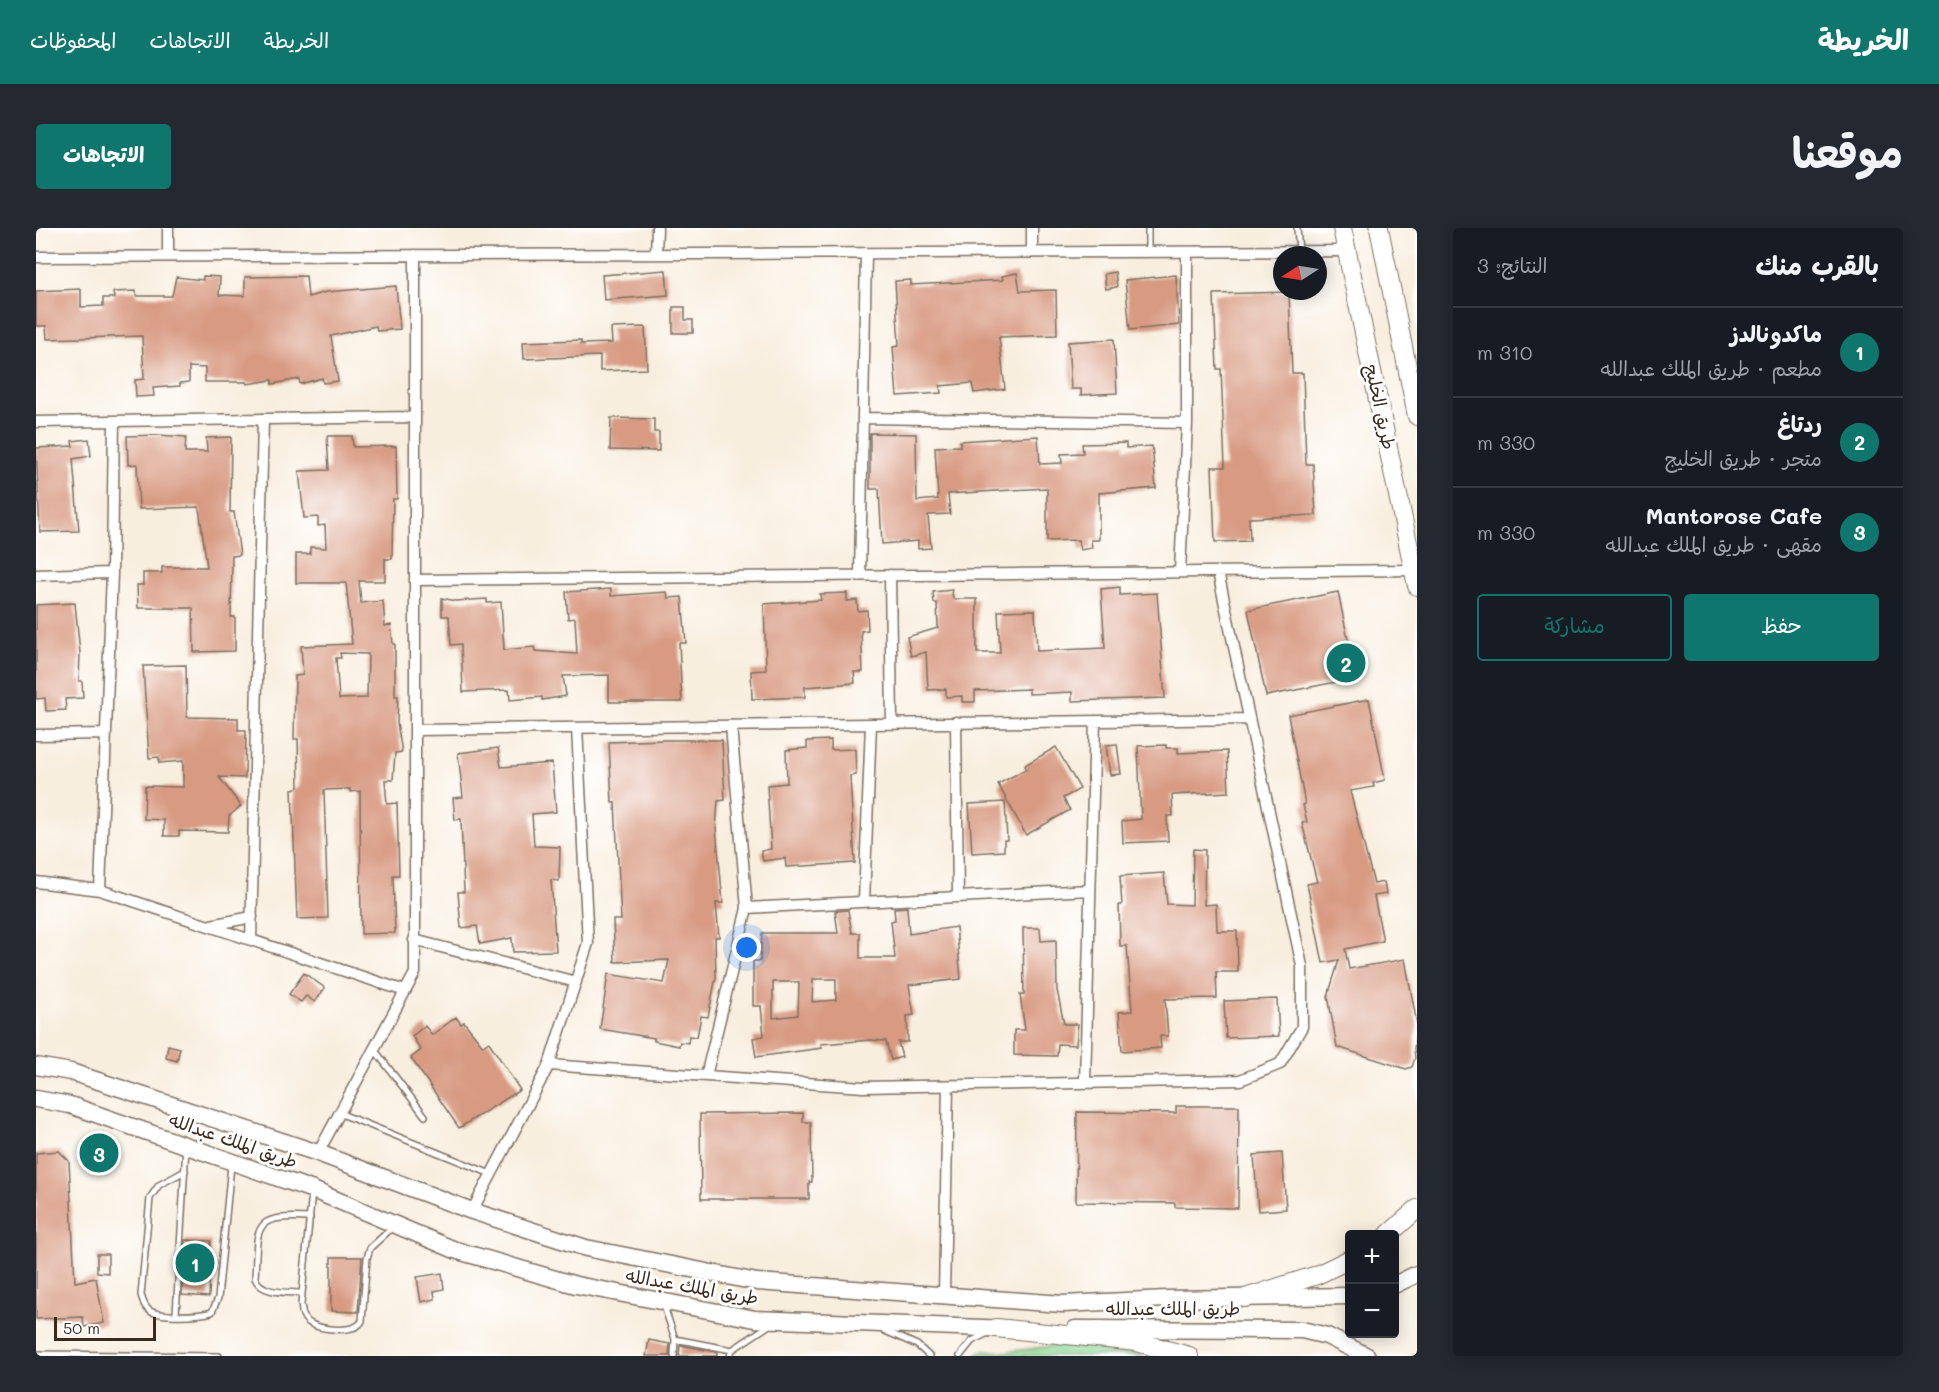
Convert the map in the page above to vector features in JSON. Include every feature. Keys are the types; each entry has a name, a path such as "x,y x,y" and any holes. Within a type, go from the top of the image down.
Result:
{"main road":[{"name":"طريق الخليج","path":"1342,228 1415,578"},
{"name":"طريق الخليج","path":"1379,228 1417,416"},
{"path":"1393,1230 1417,1209"},
{"path":"1245,1298 1317,1275 1345,1261"},
{"path":"996,1329 1137,1342 1189,1356"}],"street":[{"path":"168,228 168,256"},
{"path":"656,254 657,228"},
{"path":"1032,228 1032,252"},
{"path":"36,257 1273,251"},
{"path":"1327,251 1347,251"},
{"path":"1180,572 1186,423 1187,252"},
{"path":"860,576 866,253"},
{"path":"318,1153 415,973 416,255"},
{"path":"36,422 415,417"},
{"path":"863,418 1186,423"},
{"path":"251,940 263,419"},
{"path":"100,890 112,573 114,421"},
{"path":"415,580 1180,572 1415,578"},
{"path":"549,1065 863,1087 1240,1080 1280,1064 1302,1027 1302,966 1218,572"},
{"path":"36,575 112,573"},
{"path":"890,575 892,723"},
{"path":"415,730 1249,719"},
{"path":"1085,1083 1095,721"},
{"path":"957,722 958,897"},
{"path":"864,902 871,724"},
{"path":"706,1076 747,908 730,726"},
{"path":"472,1211 549,1065 588,942 577,728"},
{"path":"36,735 106,734"},
{"path":"36,882 100,890 405,991"},
{"path":"747,908 1090,890"},
{"path":"209,926 252,917"},
{"path":"414,940 576,982"},
{"name":"طريق الملك عبدالله","path":"36,1066 71,1072 318,1153 472,1211 586,1248 757,1282 1063,1304 1345,1296"},
{"path":"944,1295 948,1086"},
{"name":"طريق الملك عبدالله","path":"36,1099 70,1105 313,1190 455,1250 554,1278 756,1319 996,1329 1278,1328 1327,1336 1367,1356"},
{"path":"1397,1284 1417,1274"}],"lane":[{"path":"1148,228 1148,252"},
{"path":"1297,228 1299,246"},
{"path":"374,1049 425,1116"},
{"path":"339,1113 492,1174"},
{"path":"176,1314 186,1145"},
{"path":"185,1171 159,1185 150,1198 141,1295 150,1311 204,1314 212,1312 216,1306 231,1161"},
{"path":"313,1190 302,1293 303,1316 310,1323 352,1329 359,1327 362,1321 367,1258 370,1248 395,1225"},
{"path":"302,1293 263,1289 257,1284 255,1278 257,1233 262,1223 269,1219 310,1218"},
{"path":"663,1301 675,1339 674,1356"},
{"path":"675,1339 731,1353 777,1320"},
{"path":"871,1324 917,1345 929,1356"},
{"path":"960,1356 972,1341 996,1329"},
{"path":"36,1354 219,1356"}],"green space":[{"path":"1052,1346 1088,1346 1146,1356 973,1356 981,1351 1006,1352"}],"building":[{"path":"666,270 668,295 604,300 602,275"},
{"path":"1115,272 1117,287 1106,289 1104,274"},
{"path":"1017,273 1020,291 1056,290 1057,335 999,337 1005,389 974,393 972,383 940,386 941,393 897,396 893,347 899,346 895,281 911,280 911,285 1003,280 1002,276"},
{"path":"1176,275 1179,325 1130,330 1125,280"},
{"path":"203,276 220,277 219,295 245,296 245,277 306,276 308,297 326,292 396,286 400,329 377,331 376,326 331,336 338,381 323,383 322,378 300,384 299,379 272,384 272,380 247,384 246,382 205,382 205,368 189,367 189,382 180,383 180,386 153,388 154,396 136,397 135,380 144,379 142,336 47,339 46,326 36,326 36,291 81,289 81,307 103,306 103,298 114,298 113,292 136,291 136,296 172,296 176,277 203,280"},
{"path":"1273,292 1273,300 1289,300 1292,373 1303,373 1306,464 1313,464 1316,515 1249,518 1250,541 1215,542 1212,467 1225,467 1221,369 1217,369 1214,294"},
{"path":"673,307 685,307 685,320 693,320 693,333 673,333"},
{"path":"645,327 647,369 600,371 600,356 524,359 523,342 581,340 581,344 612,343 611,328"},
{"path":"1114,339 1117,393 1081,395 1081,389 1071,389 1068,342"},
{"path":"611,418 654,419 654,432 659,432 659,451 610,450"},
{"path":"870,433 916,434 917,501 938,499 935,447 960,446 960,441 1038,436 1040,464 1062,463 1061,454 1083,453 1082,444 1126,443 1126,448 1152,446 1156,488 1099,493 1099,540 1091,540 1092,548 1080,550 1078,540 1047,541 1047,488 948,494 950,514 928,515 931,548 918,549 918,541 882,544 879,489 870,489"},
{"path":"127,436 186,437 185,452 207,452 206,438 231,437 230,512 234,512 240,555 232,556 231,617 235,617 235,651 194,652 193,608 138,608 137,585 143,585 143,573 162,573 162,567 207,567 199,507 139,509 137,464 128,465"},
{"path":"327,436 352,436 353,447 396,446 397,499 393,499 392,559 385,559 385,581 359,581 361,603 383,601 385,626 391,625 393,644 395,644 395,696 398,696 397,723 402,752 395,753 393,780 385,780 387,804 397,803 399,875 393,875 395,933 361,934 360,791 350,792 350,789 324,790 328,918 297,919 292,789 299,787 298,739 294,739 295,676 303,675 301,646 352,644 346,583 296,583 296,554 310,554 310,547 326,548 325,525 318,526 318,517 304,518 299,471 329,470","holes":["340,653 368,654 367,698 339,699 336,658 341,658"]},
{"path":"89,439 91,456 73,459 79,531 40,532 36,448 73,446 72,441"},
{"path":"1120,587 1120,595 1157,593 1165,698 1072,701 1072,692 1029,694 1029,689 975,691 975,702 962,702 962,696 946,697 946,689 928,690 926,652 911,656 907,637 938,628 937,603 934,603 933,592 952,590 953,599 977,599 977,653 1000,653 998,611 1035,610 1037,651 1105,648 1101,589"},
{"path":"611,589 611,596 667,592 668,598 682,597 686,643 679,643 682,702 609,702 609,675 563,676 566,696 542,700 542,697 510,700 509,690 463,692 461,644 451,645 449,616 442,616 442,598 455,601 487,599 487,603 501,602 504,650 534,647 535,651 577,654 575,618 568,619 566,592"},
{"path":"1338,592 1356,678 1266,696 1248,610"},
{"path":"847,593 847,601 857,600 858,611 867,610 868,630 861,631 863,672 854,672 855,683 805,687 805,697 752,699 751,671 766,670 764,604 821,600 820,594"},
{"path":"75,603 80,653 79,681 82,681 83,698 65,699 66,710 46,711 45,698 36,699 36,605"},
{"path":"186,665 187,717 238,718 238,730 246,730 245,778 219,777 241,806 229,816 228,832 179,831 179,836 164,836 164,820 144,819 145,786 183,787 183,761 159,763 159,757 149,758 143,666"},
{"path":"1369,699 1385,780 1373,783 1374,787 1350,791 1374,884 1384,882 1386,894 1374,896 1383,941 1345,949 1349,969 1405,959 1417,1024 1415,1058 1412,1067 1406,1069 1337,1047 1328,996 1339,960 1323,963 1307,884 1317,882 1302,823 1307,822 1303,805 1305,804 1288,715"},
{"path":"722,740 725,800 718,801 716,828 723,903 716,903 719,937 715,937 716,977 708,1017 701,1016 697,1037 689,1036 688,1043 680,1042 679,1046 654,1041 654,1038 600,1029 608,974 664,983 669,960 615,962 613,920 621,920 615,803 612,803 609,742"},
{"path":"831,740 831,750 855,749 856,775 850,776 855,863 786,867 785,858 763,861 761,851 771,849 767,785 787,783 786,750 807,748 807,741"},
{"path":"1117,744 1121,774 1110,775 1106,745"},
{"path":"1166,745 1166,748 1178,748 1178,753 1227,751 1229,792 1172,795 1173,816 1167,816 1168,841 1123,843 1122,821 1141,819 1138,746"},
{"path":"1056,747 1080,789 1063,798 1070,810 1026,835 998,784 1026,769 1025,765"},
{"path":"498,748 501,767 552,763 556,812 532,814 534,846 560,847 559,881 551,880 556,951 513,952 512,938 480,944 477,926 461,928 458,892 464,892 461,819 455,820 453,798 463,797 458,753"},
{"path":"1005,802 1007,840 1004,840 1004,851 972,853 969,804"},
{"path":"1193,849 1205,850 1204,905 1216,904 1217,931 1237,931 1238,972 1216,972 1217,998 1165,999 1168,1036 1160,1036 1161,1048 1122,1051 1119,1012 1132,1011 1127,946 1120,946 1119,905 1122,905 1120,876 1164,873 1167,904 1192,905"},
{"path":"907,907 909,934 956,927 961,979 909,985 914,1015 907,1016 908,1042 898,1042 902,1057 891,1060 886,1041 871,1040 821,1044 822,1048 756,1057 753,1038 764,1036 761,1006 753,1006 753,961 760,961 762,933 838,933 835,911 848,910 852,933 860,933 860,958 895,958 891,921 895,920 894,908","holes":["813,979 836,979 836,1000 812,1002","773,982 799,982 798,1015 773,1018"]},
{"path":"1023,928 1040,928 1041,941 1056,940 1057,990 1064,1024 1078,1024 1076,1045 1058,1044 1057,1056 1014,1055 1014,1030 1025,1030 1020,995 1024,995"},
{"path":"304,973 325,988 315,1002 306,996 301,1002 289,994"},
{"path":"1277,999 1279,1036 1226,1038 1224,1001"},
{"path":"456,1017 461,1024 464,1022 483,1046 489,1042 520,1090 459,1128 411,1058 421,1050 412,1036 425,1026 432,1035"},
{"path":"168,1045 180,1048 177,1061 166,1058"},
{"path":"1176,1106 1239,1106 1238,1208 1175,1207 1175,1203 1076,1202 1077,1112 1176,1113"},
{"path":"803,1113 803,1122 811,1122 812,1182 809,1182 809,1199 701,1199 700,1114"},
{"path":"59,1151 69,1161 75,1282 96,1278 104,1323 84,1327 83,1317 36,1319 36,1153"},
{"path":"1282,1153 1286,1209 1258,1211 1254,1155"},
{"path":"185,1240 211,1241 209,1297 182,1295"},
{"path":"97,1254 108,1254 108,1273 97,1272"},
{"path":"331,1257 362,1257 358,1312 331,1311"},
{"path":"442,1273 444,1289 434,1291 435,1299 421,1302 417,1277"},
{"path":"649,1340 670,1344 669,1356 646,1356"},
{"path":"680,1345 717,1352 717,1356 679,1356"}],"place":[{"name":"ردتاغ","path":"1346,663"},
{"name":"Mantorose Cafe","path":"99,1153"},
{"name":"ماكدونالدز","path":"195,1263"}]}
